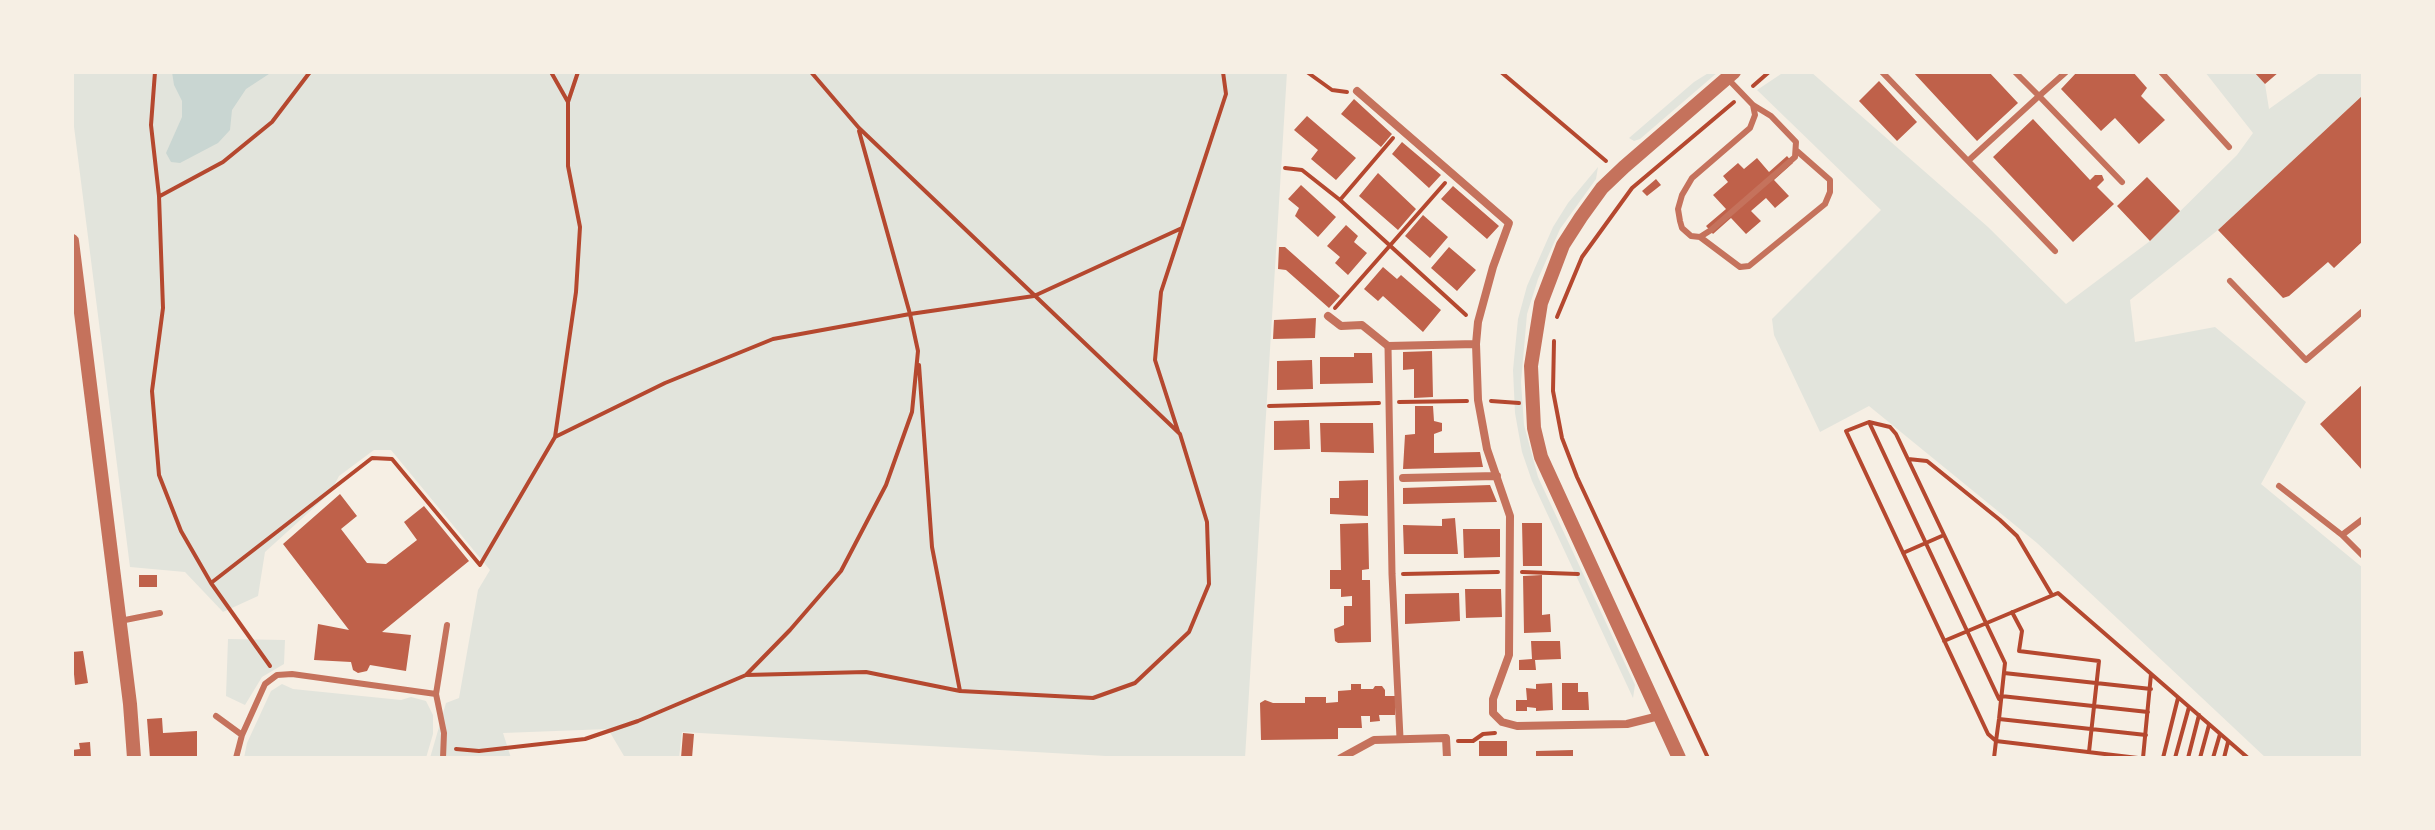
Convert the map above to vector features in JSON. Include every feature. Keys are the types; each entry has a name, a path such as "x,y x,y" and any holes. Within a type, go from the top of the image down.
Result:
{"street":[{"path":"1679,758 1541,457 1531,403 1531,366 1534,332 1550,275 1563,245 1581,217 1602,188 1731,75"},
{"path":"1357,91 1509,223 1493,267 1478,322 1476,344 1478,400 1487,449 1510,516 1509,655 1493,699 1493,713 1502,722 1517,726 1627,724 1659,716"},
{"path":"72,241 130,704 134,758"},
{"path":"1328,316 1341,326 1362,325 1388,346 1476,344"},
{"path":"1388,346 1392,574 1400,738"},
{"path":"1403,478 1497,476"},
{"path":"1341,758 1374,740 1400,738 1446,738 1447,758"}],"lane":[{"path":"1882,72 2055,251"},
{"path":"2015,72 2122,182"},
{"path":"1968,161 2066,72"},
{"path":"2161,72 2229,147"},
{"path":"1700,237 1795,157 1797,151 1796,142 1753,105 1731,75"},
{"path":"1753,105 1755,115 1750,128 1692,178 1682,195 1678,209 1682,228 1691,236 1700,237 1740,267 1749,266 1825,204 1830,192 1830,180 1797,151"},
{"path":"2230,281 2306,360 2363,311"},
{"path":"2279,486 2342,535 2363,556"},
{"path":"2342,535 2363,519"},
{"path":"120,621 160,613"},
{"path":"443,758 444,733 436,694 447,625"},
{"path":"236,758 242,735 265,684 277,675 292,674 436,694"},
{"path":"216,716 242,735"}],"path":[{"path":"155,72 151,125 159,196 163,308 152,391 159,475 181,531 211,583 277,675"},
{"path":"159,196 236,152 272,122 310,72"},
{"path":"551,72 568,102"},
{"path":"211,583 372,458 392,459 480,565 555,437 576,292 580,227 568,166 568,102 578,72"},
{"path":"811,72 859,128 1180,434"},
{"path":"443,748 479,751 585,739 638,721 746,675 866,672 960,691 1093,698 1135,683 1189,632 1209,584 1207,522 1155,360 1161,292 1226,94 1223,72"},
{"path":"1307,72 1332,90 1357,91"},
{"path":"1501,72 1619,172"},
{"path":"1554,326 1582,257 1632,188 1769,72"},
{"path":"859,128 918,351 932,547 960,691"},
{"path":"1340,200 1401,129"},
{"path":"1285,168 1302,170 1340,200 1467,316 1478,322"},
{"path":"1328,316 1453,174"},
{"path":"555,437 665,383 773,339 1034,296 1182,228"},
{"path":"1554,339 1553,391 1562,438 1577,477 1708,758"},
{"path":"746,675 841,571 891,471 912,412 918,351"},
{"path":"1478,400 1531,403"},
{"path":"1869,422 1965,632 2001,698"},
{"path":"1994,758 1996,741 1999,719 2005,663 1890,427 1869,422 1846,431 1988,734 1996,741 2141,758 2151,674"},
{"path":"1908,459 1927,461 2009,528 2017,536 2052,595"},
{"path":"1903,553 1944,535"},
{"path":"1405,574 1511,571 1594,574"},
{"path":"1944,641 2058,593 2248,758"},
{"path":"2012,612 2022,631 2019,651 2099,661 2089,752"},
{"path":"2004,673 2151,689"},
{"path":"2001,698 2148,712"},
{"path":"2163,758 2178,698"},
{"path":"2175,758 2189,707"},
{"path":"2188,758 2199,715"},
{"path":"1999,719 2146,735"},
{"path":"1446,742 1473,741 1483,734 1498,732 1502,722"},
{"path":"2200,758 2209,725"},
{"path":"2213,758 2220,734"},
{"path":"2224,758 2228,742"}],"shaded area":[{"path":"72,72 1287,72 1245,758 1141,758 682,732 679,758 624,756 608,729 503,733 511,758 430,758 446,703 459,698 478,590 490,570 391,450 374,450 339,476 330,493 265,552 258,596 223,612 185,572 130,567 72,111"},
{"path":"172,72 272,72 246,89 232,110 230,130 218,143 180,163 171,162 166,153 182,117 182,101"},
{"path":"1710,72 1718,72 1640,139 1634,141 1629,138 1694,82"},
{"path":"1784,72 1811,72 1988,227 2066,304 2150,241 2237,155 2253,133 2205,72 2254,72 2265,84 2269,109 2321,72 2363,72 2363,95 2218,230 2130,300 2135,342 2215,327 2306,402 2261,484 2363,568 2363,758 2266,758 2037,543 1869,406 1820,432 1774,335 1772,319 1881,210 1757,90"},
{"path":"1598,167 1596,179 1560,229 1538,279 1527,314 1521,382 1524,425 1538,477 1635,685 1633,698 1532,481 1522,452 1515,413 1513,370 1518,319 1527,286 1553,227"},
{"path":"228,639 285,640 284,664 262,677 245,705 226,696"},
{"path":"282,684 293,689 401,700 411,697 426,701 433,715 433,734 426,758 244,758 247,743 271,691"}],"building":[{"path":"1913,72 1989,72 2018,103 1977,141"},
{"path":"2077,72 2133,72 2147,88 2141,96 2165,120 2139,144 2115,118 2101,131 2061,89"},
{"path":"2254,72 2279,72 2265,84"},
{"path":"1879,81 1917,122 1897,141 1859,101"},
{"path":"2363,95 2363,241 2334,268 2328,262 2283,298 2218,230"},
{"path":"1354,99 1392,134 1381,147 1341,114"},
{"path":"1307,116 1356,158 1336,180 1311,159 1318,150 1294,130"},
{"path":"2033,119 2090,180 2095,175 2102,175 2104,180 2097,187 2114,204 2073,242 1993,157"},
{"path":"1402,142 1441,175 1429,188 1392,154"},
{"path":"1787,156 1793,163 1774,180 1789,196 1775,208 1766,198 1751,211 1761,221 1746,234 1731,218 1713,234 1706,226 1726,209 1713,195 1728,182 1723,176 1738,163 1744,169 1757,158 1769,172"},
{"path":"1378,173 1416,209 1398,230 1359,196"},
{"path":"2147,177 2180,211 2150,241 2117,206"},
{"path":"1656,179 1661,185 1647,196 1642,191"},
{"path":"1301,185 1336,217 1318,237 1295,216 1299,208 1288,199"},
{"path":"1453,186 1499,226 1487,239 1441,199"},
{"path":"1423,215 1448,237 1430,258 1405,236"},
{"path":"1346,225 1358,236 1354,242 1367,253 1348,275 1335,263 1340,257 1327,246"},
{"path":"1279,247 1285,247 1340,296 1329,308 1286,270 1278,269"},
{"path":"1449,247 1476,270 1457,291 1431,268"},
{"path":"1383,267 1397,279 1401,275 1441,310 1423,332 1383,296 1378,301 1364,289"},
{"path":"1316,318 1315,338 1273,339 1274,320"},
{"path":"1432,351 1433,397 1414,398 1414,369 1403,370 1403,352"},
{"path":"1354,353 1372,353 1373,383 1320,384 1320,357 1354,357"},
{"path":"1312,360 1313,389 1277,390 1277,361"},
{"path":"2363,384 2363,471 2320,424"},
{"path":"1415,406 1433,406 1434,421 1442,423 1442,431 1434,434 1434,453 1480,452 1483,467 1403,469 1405,435 1415,434"},
{"path":"1309,420 1310,449 1274,450 1274,421"},
{"path":"1320,423 1373,423 1374,453 1321,452"},
{"path":"1368,480 1368,516 1330,514 1330,498 1339,498 1339,481"},
{"path":"1490,485 1497,502 1403,504 1403,488"},
{"path":"340,494 357,516 341,529 367,563 386,564 417,540 404,522 424,506 469,561 382,632 411,635 406,671 370,665 367,671 358,673 353,670 351,662 314,660 318,624 349,630 283,544"},
{"path":"1455,518 1458,554 1404,554 1403,525 1442,526 1442,519"},
{"path":"1368,523 1369,569 1362,570 1362,580 1370,580 1371,642 1338,643 1334,629 1344,625 1344,606 1352,606 1352,596 1341,597 1341,589 1330,589 1330,570 1341,570 1340,524"},
{"path":"1522,523 1542,523 1542,566 1523,566"},
{"path":"1463,529 1500,529 1500,557 1464,558"},
{"path":"139,575 157,575 157,587 139,587"},
{"path":"1542,575 1542,615 1550,614 1551,632 1524,633 1523,576"},
{"path":"1465,589 1501,589 1502,617 1466,618"},
{"path":"1459,593 1460,621 1405,624 1405,594"},
{"path":"1531,641 1560,641 1561,659 1535,660 1536,670 1519,670 1519,660 1532,659"},
{"path":"83,651 88,683 75,685 72,652"},
{"path":"1552,683 1553,710 1536,711 1536,708 1527,707 1527,711 1516,711 1516,700 1527,700 1526,688 1536,689 1536,684"},
{"path":"1562,683 1578,683 1578,692 1588,692 1589,710 1562,710"},
{"path":"1351,684 1361,684 1361,689 1382,686 1385,696 1395,696 1395,715 1379,715 1380,721 1370,722 1370,716 1361,716 1362,728 1338,728 1338,739 1261,740 1260,703 1265,700 1305,703 1305,697 1326,697 1326,703 1338,702 1338,691 1351,690"},
{"path":"162,718 163,733 197,731 197,758 150,758 147,719"},
{"path":"683,733 694,734 692,758 681,758"},
{"path":"1479,741 1507,741 1507,758 1479,758"},
{"path":"90,742 91,758 72,758 72,750 80,749 79,743"},
{"path":"1573,750 1573,758 1536,758 1536,751"}]}
